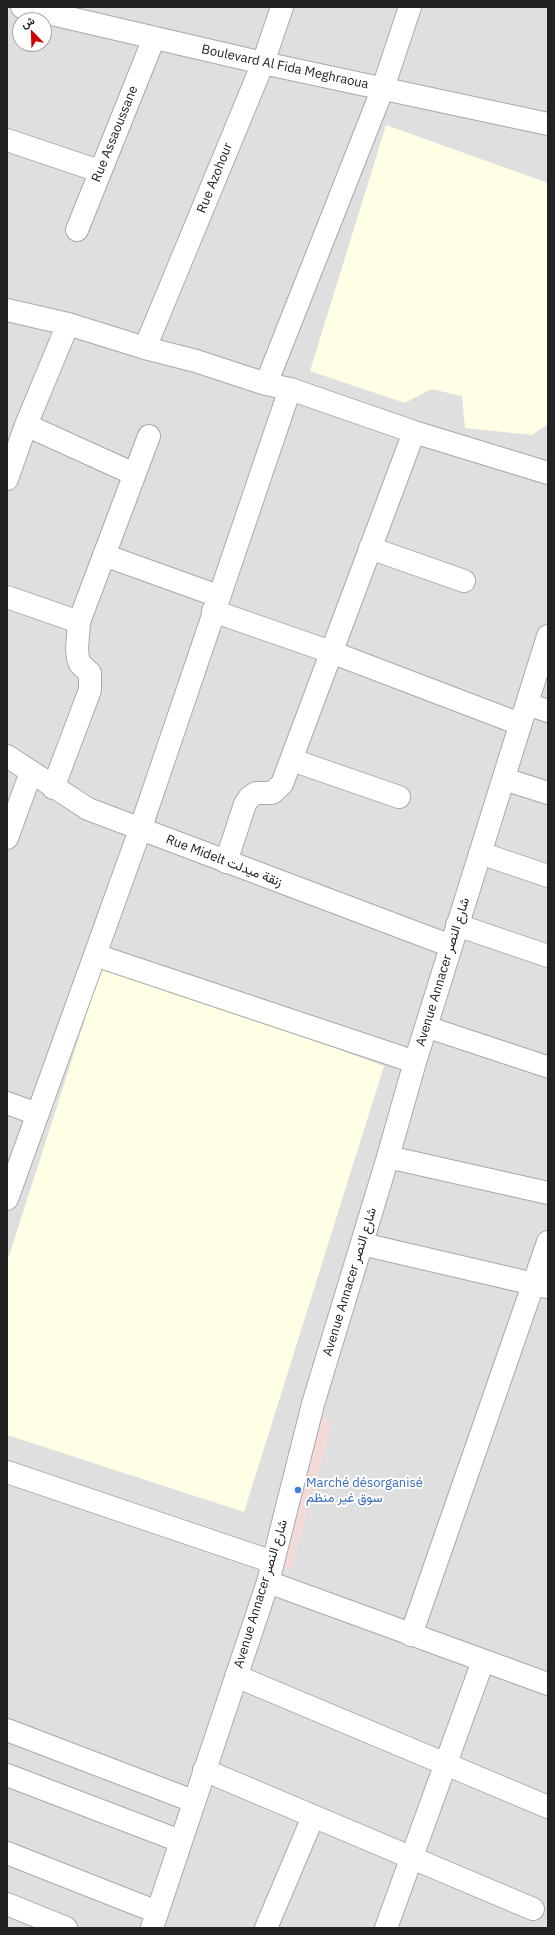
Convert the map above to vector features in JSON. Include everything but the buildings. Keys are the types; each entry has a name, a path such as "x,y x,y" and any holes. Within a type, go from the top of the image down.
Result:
{"street":[{"name":"Boulevard Al Fida Meghraoua","path":"22,7 262,63 548,124"},
{"name":"Rue Azohour","path":"145,348 262,63 282,7"},
{"path":"266,384 383,88 410,7"},
{"name":"Rue Assaoussane","path":"77,230 99,171 154,38"},
{"path":"7,140 99,171"},
{"path":"7,310 68,324 145,348 196,361 266,384 290,389 414,432 548,473"},
{"path":"7,480 26,425 68,324"},
{"path":"7,1199 140,830 290,389"},
{"path":"26,425 134,474"},
{"path":"226,862 245,804 249,798 256,793 276,791 282,784 414,432"},
{"path":"53,788 90,690 90,673 80,664 78,658 77,649 79,622 149,436"},
{"path":"370,548 464,581"},
{"path":"104,555 331,652 520,724"},
{"path":"7,597 79,622"},
{"name":"Avenue Annacer شارع النصر","path":"154,1920 271,1572 313,1404 388,1157 415,1062 548,636"},
{"path":"527,704 548,711"},
{"name":"Rue Midelt زنقة ميدلت","path":"7,756 53,788 88,809 140,830 451,946"},
{"path":"292,760 400,797"},
{"path":"7,838 31,772"},
{"path":"504,778 548,793"},
{"path":"480,853 548,876"},
{"path":"458,925 548,956"},
{"path":"95,955 415,1062"},
{"path":"427,1027 548,1067"},
{"path":"7,1103 37,1114"},
{"path":"388,1157 548,1193"},
{"path":"411,1635 541,1285 548,1242"},
{"path":"362,1244 541,1285"},
{"path":"7,1472 271,1572 411,1635 548,1684"},
{"path":"386,1928 482,1661"},
{"path":"236,1676 548,1807"},
{"path":"7,1730 193,1801"},
{"path":"204,1770 533,1909"},
{"path":"7,1775 180,1842"},
{"path":"266,1928 313,1817"},
{"path":"7,1853 154,1920"},
{"path":"7,1904 66,1928"}],"shaded area":[{"path":"7,7 548,7 548,1928 7,1928"},
{"path":"386,125 548,183 548,424 532,435 465,428 462,396 431,389 405,403 310,371"},
{"path":"103,963 384,1066 244,1512 7,1435 7,1262"},
{"name":"Marché désorganisé سوق غير منظم","path":"313,1405 332,1426 291,1570 259,1555"}],"place":[{"name":"Marché désorganisé سوق غير منظم","path":"298,1490"}]}
